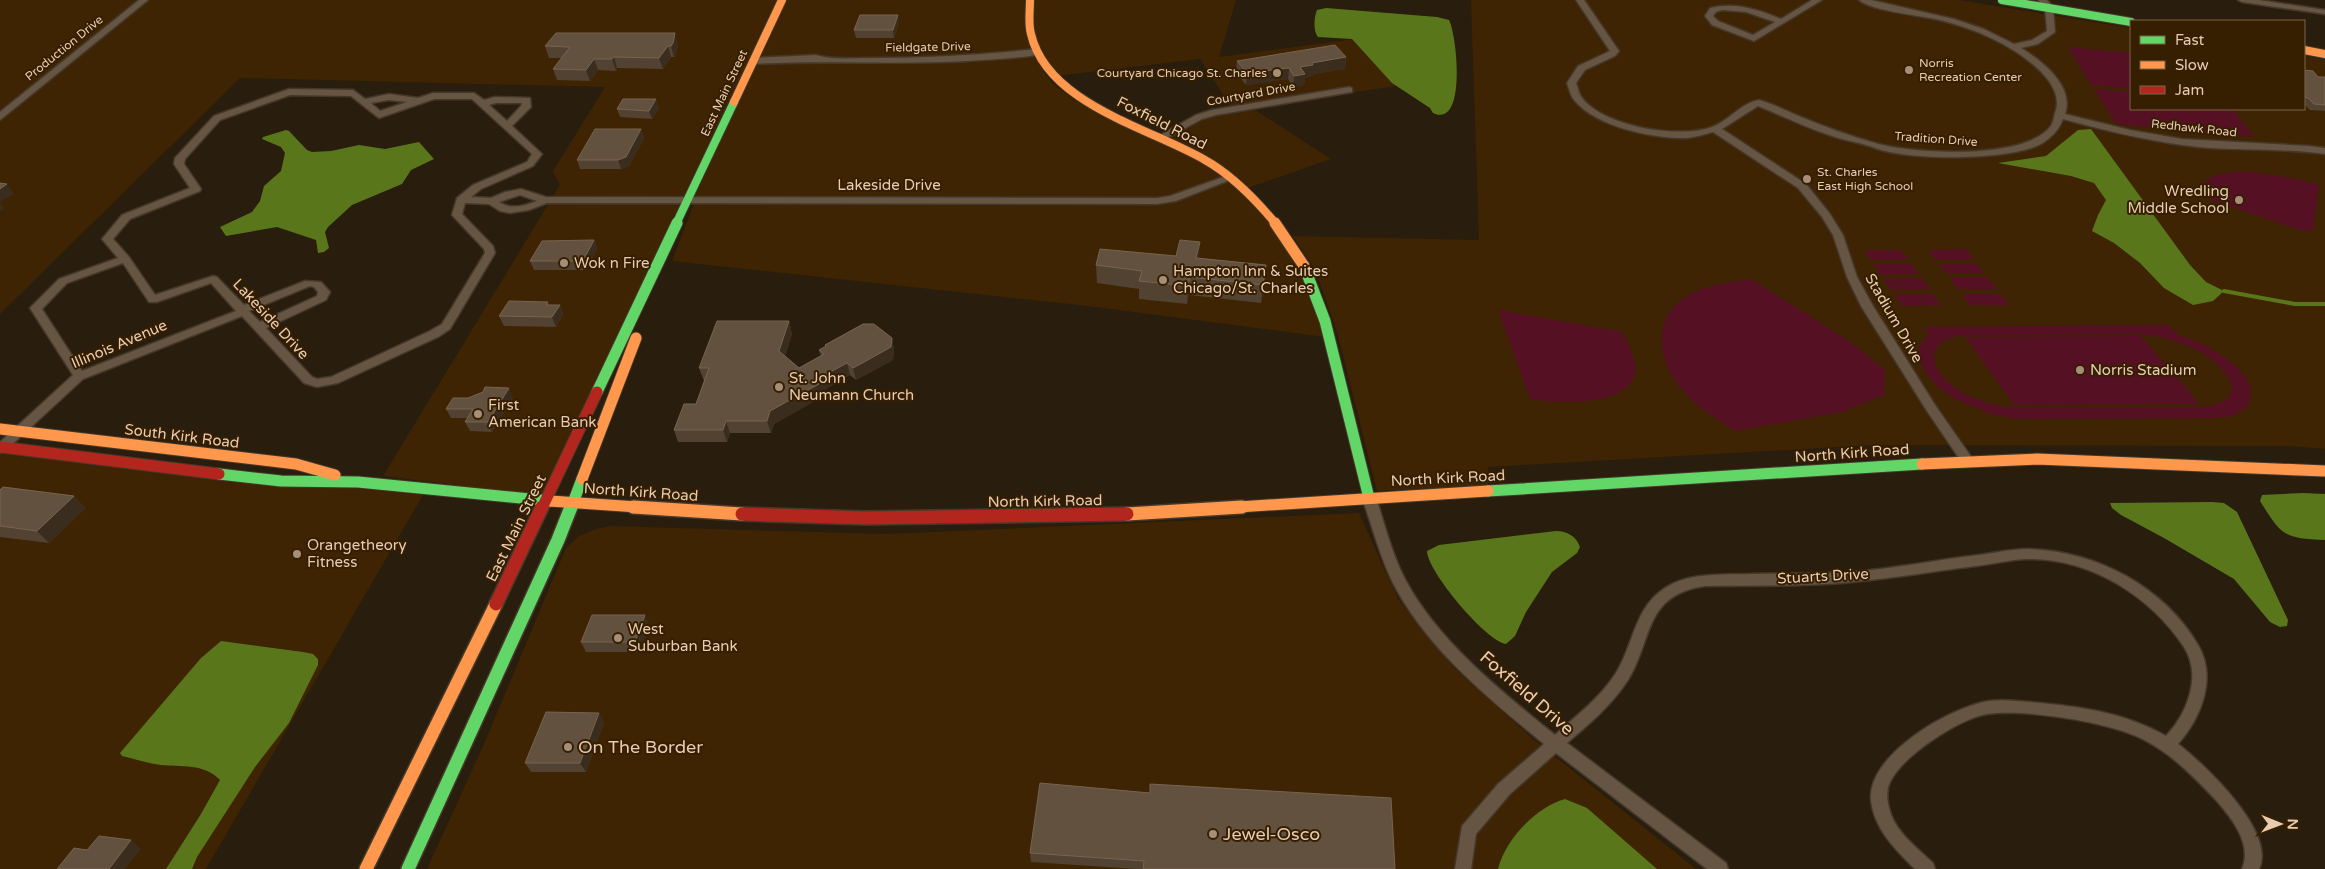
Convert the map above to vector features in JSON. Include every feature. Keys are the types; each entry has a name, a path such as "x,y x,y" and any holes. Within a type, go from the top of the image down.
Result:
{"main road":[{"name":"East Main Street","path":"366,869 546,501 782,0"},
{"name":"Foxfield Road","path":"1030,0 1028,16 1037,52 1051,76 1074,96 1189,150 1230,178 1270,216 1304,265 1320,301 1369,498"},
{"path":"2002,0 2048,2 2130,22"},
{"path":"2305,50 2325,54"},
{"name":"East Main Street","path":"408,869 573,503 690,198"},
{"name":"South Kirk Road","path":"0,429 296,464 358,482"},
{"name":"South Kirk Road","path":"1,448 281,481 358,482 573,503"},
{"name":"North Kirk Road","path":"573,503 762,515 959,518 1128,514 1968,461 2037,459 2325,471"}],"street":[{"name":"Production Drive","path":"0,117 144,0"},
{"name":"Tradition Drive","path":"1580,0 1614,46 1615,51 1612,54 1583,65 1574,74 1572,86 1576,96 1586,107 1599,116 1617,124 1657,135 1680,135 1715,129 1753,104 1759,103 1831,132 1874,145 1954,155 1998,152 2018,148 2044,138 2062,116"},
{"path":"1782,22 1741,7 1724,7 1710,12 1709,16 1715,23 1754,38 1782,22 1818,0"},
{"path":"1863,0 1888,8 1963,24 2012,47 2034,61 2057,86 2063,100 2062,116"},
{"path":"2242,0 2325,12"},
{"path":"2012,47 2034,42 2051,32 2048,2"},
{"name":"Fieldgate Drive","path":"754,61 814,63 820,60 926,61 1037,52"},
{"name":"Courtyard Drive","path":"1162,137 1199,117 1215,112 1349,90"},
{"name":"Lakeside Drive","path":"289,92 353,93 363,102 379,115 433,96 474,96 537,154 530,164 477,187 461,200 458,215 489,248 490,254 446,326 434,334 334,380 317,383 308,380 212,279 153,300 125,259 107,240 126,217 196,189 179,164 180,158 217,118 289,92"},
{"path":"363,102 389,97 411,98 420,101"},
{"path":"482,104 495,100 527,100 526,108 507,126"},
{"name":"Redhawk Road","path":"2062,116 2174,141 2226,145 2287,146 2325,151"},
{"name":"Stadium Drive","path":"1715,129 1792,178 1802,186 1826,216 1838,235 1852,277 1867,306 1931,408 1968,461"},
{"name":"Lakeside Drive","path":"461,200 492,201 509,194 521,192 545,200 690,198 1158,201 1172,199 1230,178"},
{"name":"Lakeside Drive","path":"492,201 498,207 506,210 533,206 545,200"},
{"path":"79,376 36,308 63,281 125,259"},
{"name":"Illinois Avenue","path":"1,448 79,376 309,283 317,284 324,292 322,298 258,328"},
{"name":"Foxfield Drive","path":"1369,498 1402,588 1419,612 1457,657 1557,744 1692,845 1720,869"},
{"name":"Stuarts Drive","path":"1463,869 1468,831 1504,789 1604,701 1623,675 1649,611 1662,596 1678,587 1705,580 1851,577 2025,554 2066,559 2119,579 2147,596 2178,627 2196,655 2200,677 2193,711 2181,732 2166,745"},
{"path":"1927,869 1899,841 1889,826 1879,799 1880,786 1890,767 1930,733 1944,725 1983,709 2062,710 2117,723 2156,738 2194,768 2226,800 2247,832 2254,862 2250,869"}],"shaded area":[{"path":"0,0 777,0 541,496 383,476 560,185 553,171 605,87 240,78 0,314"},
{"path":"786,0 1027,0 1033,51 931,59 760,59"},
{"path":"1034,0 1236,0 1219,57 1363,38 1402,85 1252,108 1331,159 1248,188 1161,134 1198,114 1231,107 1200,59 1056,76 1041,53 1035,33"},
{"name":"St. Charles East High School","path":"1471,0 1959,0 2130,28 2130,110 2305,110 2305,56 2325,59 2325,449 2291,446 1873,445 1488,467 1488,486 1377,491 1337,332 1315,269 1293,236 1479,240"},
{"path":"1326,8 1437,17 1449,20 1455,43 1457,78 1451,107 1444,114 1433,113 1430,108 1392,83 1352,39 1318,37 1315,28 1316,13 1317,10"},
{"path":"2068,47 2130,53 2130,89 2091,85"},
{"path":"1033,55 1052,83 1074,100 1187,152 1229,181 1267,217 1293,253 1326,337 1088,306 672,261 695,201 1034,198 695,196 757,63 954,63"},
{"path":"2094,89 2130,92 2130,110 2234,110 2254,137 2116,124"},
{"path":"2091,129 2190,265 2206,282 2224,291 2213,301 2193,305 2164,288 2140,263 2114,243 2092,231 2106,200 2094,183 2071,176 1998,163 2046,156 2078,130"},
{"path":"286,130 307,150 312,152 331,151 359,145 385,149 419,142 434,159 411,170 402,184 352,205 325,232 329,248 324,252 318,253 316,240 277,227 226,236 220,227 252,212 260,201 264,186 281,171 285,153 281,147 262,139 263,137"},
{"path":"2252,172 2293,178 2319,185 2313,230 2304,231 2193,194 2205,181 2219,174"},
{"path":"1966,249 1974,260 1936,260 1929,250"},
{"path":"1864,250 1901,250 1909,260 1871,260"},
{"path":"1873,264 1911,264 1919,274 1881,275"},
{"path":"1939,264 1977,264 1985,274 1947,274"},
{"path":"1922,278 1930,289 1891,290 1883,279"},
{"path":"1950,278 1988,278 1997,289 1958,289"},
{"path":"1751,279 1849,341 1885,370 1884,395 1842,412 1736,431 1697,404 1675,381 1668,367 1663,352 1662,336 1665,321 1681,300 1697,291 1714,285"},
{"path":"1894,294 1933,294 1941,305 1902,306"},
{"path":"1961,294 2000,294 2009,305 1970,305"},
{"path":"1498,310 1622,332 1635,363 1632,381 1623,391 1609,397 1592,400 1557,402 1530,399"},
{"path":"2169,325 2177,334 2213,350 2234,364 2248,382 2251,392 2249,402 2238,413 2213,418 2020,419 1990,414 1953,398 1938,387 1926,374 1918,351 1922,342 1929,335 1924,327","holes":["2137,334 2178,342 2193,348 2211,359 2227,375 2231,384 2231,392 2227,399 2217,404 2201,407 2006,407 1981,401 1958,390 1942,376 1934,360 1938,346 1946,340 1958,336"]},
{"name":"Norris Stadium","path":"2141,336 2200,404 2014,405 1965,337"},
{"path":"2,453 423,495 206,869 0,869 0,455"},
{"path":"2325,494 2325,540 2300,538 2285,533 2274,522 2260,501 2262,495"},
{"path":"2110,503 2224,503 2237,512 2288,620 2287,626 2280,627 2270,622 2234,579 2121,515 2112,508"},
{"path":"1359,513 1398,599 1455,669 1532,738 1696,869 427,869 484,744 566,548 579,536 596,529 610,526 887,534"},
{"path":"1556,531 1571,535 1580,547 1577,553 1552,572 1526,612 1515,636 1506,644 1485,631 1459,604 1437,574 1427,551 1439,545"},
{"path":"221,641 313,654 318,659 318,665 289,723 255,767 197,857 192,869 166,869 220,780 200,768 161,765 122,756 120,753 201,658"},
{"path":"1565,799 1587,808 1657,869 1498,869 1507,847 1523,826 1543,809"}],"building":[{"path":"860,15 898,15 893,30 854,30"},
{"path":"556,33 675,33 673,43 671,46 668,46 659,58 614,57 612,59 594,59 586,70 553,69 570,47 545,46"},
{"path":"1335,45 1346,57 1300,67 1305,74 1294,76 1289,68 1247,73 1237,61"},
{"path":"2305,70 2313,71 2318,77 2325,77 2325,105 2314,104 2305,97"},
{"path":"623,99 656,99 649,111 617,109"},
{"path":"595,129 641,129 626,157 618,160 577,160"},
{"path":"0,183 7,184 0,189"},
{"path":"594,240 583,261 530,261 542,241"},
{"path":"1180,240 1200,242 1196,258 1266,265 1263,285 1190,277 1188,286 1139,281 1142,271 1096,265 1100,249 1176,256"},
{"path":"509,301 548,302 546,305 560,305 552,317 499,316"},
{"name":"St. John Neumann Church","path":"717,321 789,321 779,351 799,368 824,354 819,350 825,345 863,324 874,324 892,338 891,347 853,368 847,363 814,381 819,384 770,411 767,421 726,421 723,430 674,430 684,404 696,404 709,368 699,368"},
{"path":"485,387 509,388 488,422 465,422 473,409 446,409 453,398 468,398 483,392"},
{"path":"3,487 74,496 37,531 0,526 0,490"},
{"path":"592,615 645,615 635,642 581,642"},
{"name":"On The Border","path":"546,712 599,713 580,763 525,763"},
{"name":"Jewel-Osco","path":"1040,783 1150,793 1150,784 1391,798 1395,869 1143,869 1144,861 1030,853"},
{"path":"99,836 131,840 109,869 57,869 74,848 87,850"}],"waterway":[{"path":"2224,291 2295,304 2325,304"}],"traffic: fast":[{"path":"2002,0 2130,22"},
{"path":"597,392 734,102"},
{"path":"1304,266 1325,321 1369,498"},
{"path":"1488,491 1922,464"},
{"path":"219,474 281,481 358,482 550,501"},
{"path":"408,869 558,540 582,479"}],"traffic: slow":[{"path":"734,102 782,0"},
{"path":"1030,0 1030,34 1042,62 1062,84 1089,103 1181,147 1207,161 1222,172 1249,195 1274,221 1304,266"},
{"path":"2305,50 2325,54"},
{"path":"582,479 636,338"},
{"path":"0,429 296,464 335,475"},
{"path":"1922,464 2037,459 2325,471"},
{"path":"1127,514 1488,491"},
{"path":"550,501 742,514"},
{"path":"366,869 496,604"}],"traffic: jam":[{"path":"496,604 597,392"},
{"path":"0,447 219,474"},
{"path":"742,514 866,518 1127,514"}],"place":[{"name":"Norris Recreation Center","path":"1909,70"},
{"name":"Courtyard Chicago St. Charles","path":"1277,73"},
{"name":"St. Charles East High School","path":"1807,179"},
{"name":"Wredling Middle School","path":"2239,200"},
{"name":"Wok n Fire","path":"564,263"},
{"name":"Hampton Inn & Suites Chicago/St. Charles","path":"1163,280"},
{"name":"Norris Stadium","path":"2080,370"},
{"name":"St. John Neumann Church","path":"779,387"},
{"name":"First American Bank","path":"478,414"},
{"name":"Orangetheory Fitness","path":"297,554"},
{"name":"West Suburban Bank","path":"618,638"},
{"name":"On The Border","path":"568,747"},
{"name":"Jewel-Osco","path":"1213,834"}]}
